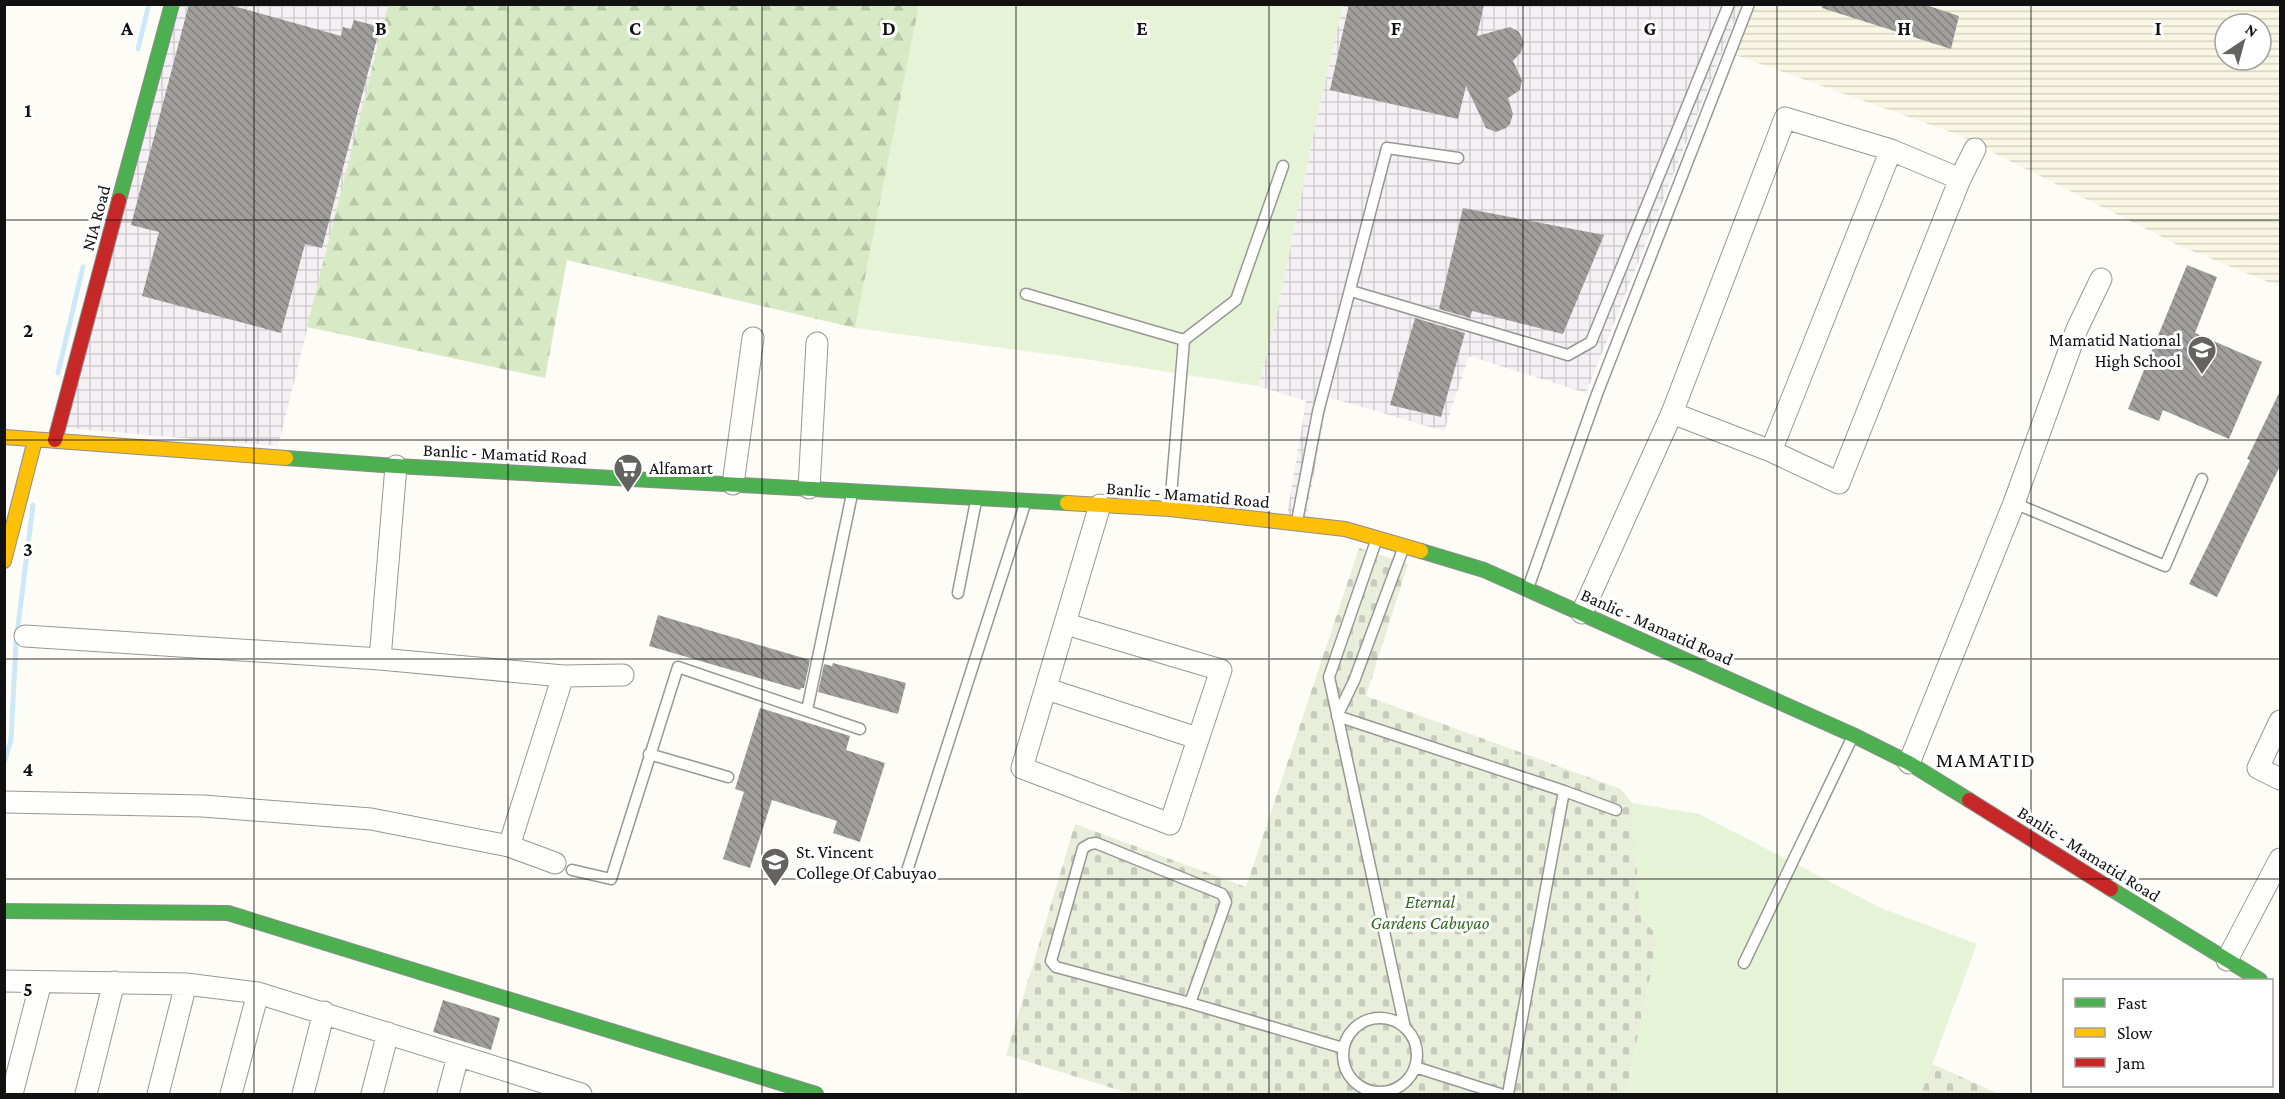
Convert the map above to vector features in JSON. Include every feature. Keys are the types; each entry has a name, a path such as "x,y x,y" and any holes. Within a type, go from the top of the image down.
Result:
{"main road":[{"name":"NIA Road","path":"54,440 172,4"},
{"name":"Banlic - Mamatid Road","path":"4,437 396,466 1170,509 1345,530 1484,570 1853,735 1909,763 2257,979"},
{"path":"4,561 35,440"},
{"path":"4,910 228,914 816,1095"}],"street":[{"path":"1582,613 1672,413 1785,118 1891,150 1960,179"},
{"path":"1672,413 1772,452 1839,483 1960,179 1975,149"},
{"path":"1772,452 1891,150"},
{"path":"1909,763 2013,503 2077,329 2101,279"},
{"path":"733,484 753,338"},
{"path":"809,488 817,343"},
{"path":"380,659 396,466"},
{"path":"1066,624 1221,670 1170,824 1022,768 1100,505"},
{"path":"25,636 380,659 563,676 623,675"},
{"path":"509,846 563,676"},
{"path":"1047,689 1197,738"},
{"path":"2280,721 2258,768 2280,779"},
{"path":"4,802 203,806 371,819 509,846 563,866"},
{"path":"2227,960 2280,859"},
{"path":"4,981 186,984 258,993 458,1056 523,1085 581,1095"},
{"path":"12,1095 41,982"},
{"path":"86,1095 114,982"},
{"path":"158,1095 186,984"},
{"path":"231,1095 258,993"},
{"path":"303,1095 324,1012"},
{"path":"372,1095 388,1034"},
{"path":"448,1095 458,1056"}],"lane":[{"path":"1351,291 1568,355 1591,342 1730,4"},
{"path":"1528,588 1597,394 1749,4"},
{"path":"1297,524 1318,412 1387,148 1458,158"},
{"path":"1170,509 1184,340 1236,300 1283,166"},
{"path":"1026,294 1184,340"},
{"path":"2013,503 2165,566 2202,479"},
{"path":"807,710 852,491"},
{"path":"958,593 977,498"},
{"path":"907,871 1026,501"},
{"path":"1376,540 1329,677 1405,1028 1416,1046 1415,1067 1411,1076 1395,1090 1368,1091 1359,1087 1347,1074 1344,1066 1343,1048 1352,1030 1368,1020 1387,1019 1405,1028"},
{"path":"1337,716 1354,681 1404,548"},
{"path":"563,866 611,879 678,666 860,729"},
{"path":"1337,716 1616,810"},
{"path":"1744,963 1853,735"},
{"path":"649,754 728,777"},
{"path":"1508,1095 1564,791"},
{"path":"1190,1003 1226,902 1224,897 1222,894 1096,843 1090,843 1083,848 1051,962 1063,970 1190,1003 1343,1048"},
{"path":"1415,1067 1500,1095"}],"shaded area":[{"path":"175,5 388,5 278,446 66,428"},
{"path":"1343,5 1741,5 1586,393 1469,356 1444,431 1328,397 1306,519 1287,515 1306,401 1258,386 1274,327 1319,108"},
{"path":"1741,5 2280,5 2280,287 2178,245 1956,134 1738,56 1723,53"}],"green space":[{"path":"388,5 919,5 855,328 567,260 545,378 307,327"},
{"path":"919,5 1343,5 1319,108 1274,327 1258,386 1085,359 855,328"},
{"name":"Eternal Gardens Cabuyao","path":"1359,548 1408,564 1366,696 1621,789 1632,803 1640,914 1658,938 1626,1094 1131,1094 1006,1055 1075,824 1246,887"},
{"path":"1632,803 1699,814 1881,908 1977,944 1921,1094 1626,1094 1658,938 1640,914"},
{"path":"1932,1064 1999,1094 1921,1094"}],"building":[{"path":"189,4 226,4 341,36 343,27 351,29 354,20 380,27 322,248 305,244 281,333 142,296 159,232 131,225"},
{"path":"1349,4 1484,4 1477,36 1510,27 1519,32 1524,42 1521,52 1513,61 1522,80 1520,90 1508,98 1513,114 1510,124 1496,132 1486,128 1466,86 1458,119 1330,90"},
{"path":"1822,4 1923,4 1959,16 1951,49 1822,8"},
{"path":"1463,208 1604,235 1563,334 1472,311 1470,318 1439,309"},
{"path":"2187,265 2217,277 2195,333 2262,362 2229,439 2163,410 2159,421 2128,409"},
{"path":"1415,318 1465,333 1441,417 1390,405"},
{"path":"2280,391 2280,466 2217,597 2189,584 2250,460 2247,459"},
{"path":"658,615 810,660 804,688 800,690 649,646"},
{"path":"833,663 906,683 898,714 818,692 824,664 832,666"},
{"path":"760,708 850,736 846,750 885,763 860,842 833,833 837,821 772,800 750,868 723,859 744,792 735,789"},
{"path":"443,1000 500,1018 491,1050 433,1032"}],"waterway":[{"path":"138,49 149,4"},
{"path":"58,373 83,267"},
{"path":"4,763 11,740 16,642 33,505"}],"traffic: fast":[{"path":"119,200 172,4"},
{"path":"286,458 1067,503"},
{"path":"1421,551 1484,570 1853,735 1909,763 1969,800"},
{"path":"2111,889 2258,979"},
{"path":"4,911 228,913 816,1094"}],"traffic: slow":[{"path":"4,437 286,458"},
{"path":"4,561 35,440"},
{"path":"1067,503 1170,509 1345,529 1421,551"}],"traffic: jam":[{"path":"55,440 119,200"},
{"path":"1969,800 2111,889"}],"place":[{"name":"Mamatid National High School","path":"2202,376"},
{"name":"Alfamart","path":"628,494"},
{"name":"St. Vincent College Of Cabuyao","path":"775,888"}],"district":[{"name":"MAMATID","path":"1986,760"}]}
